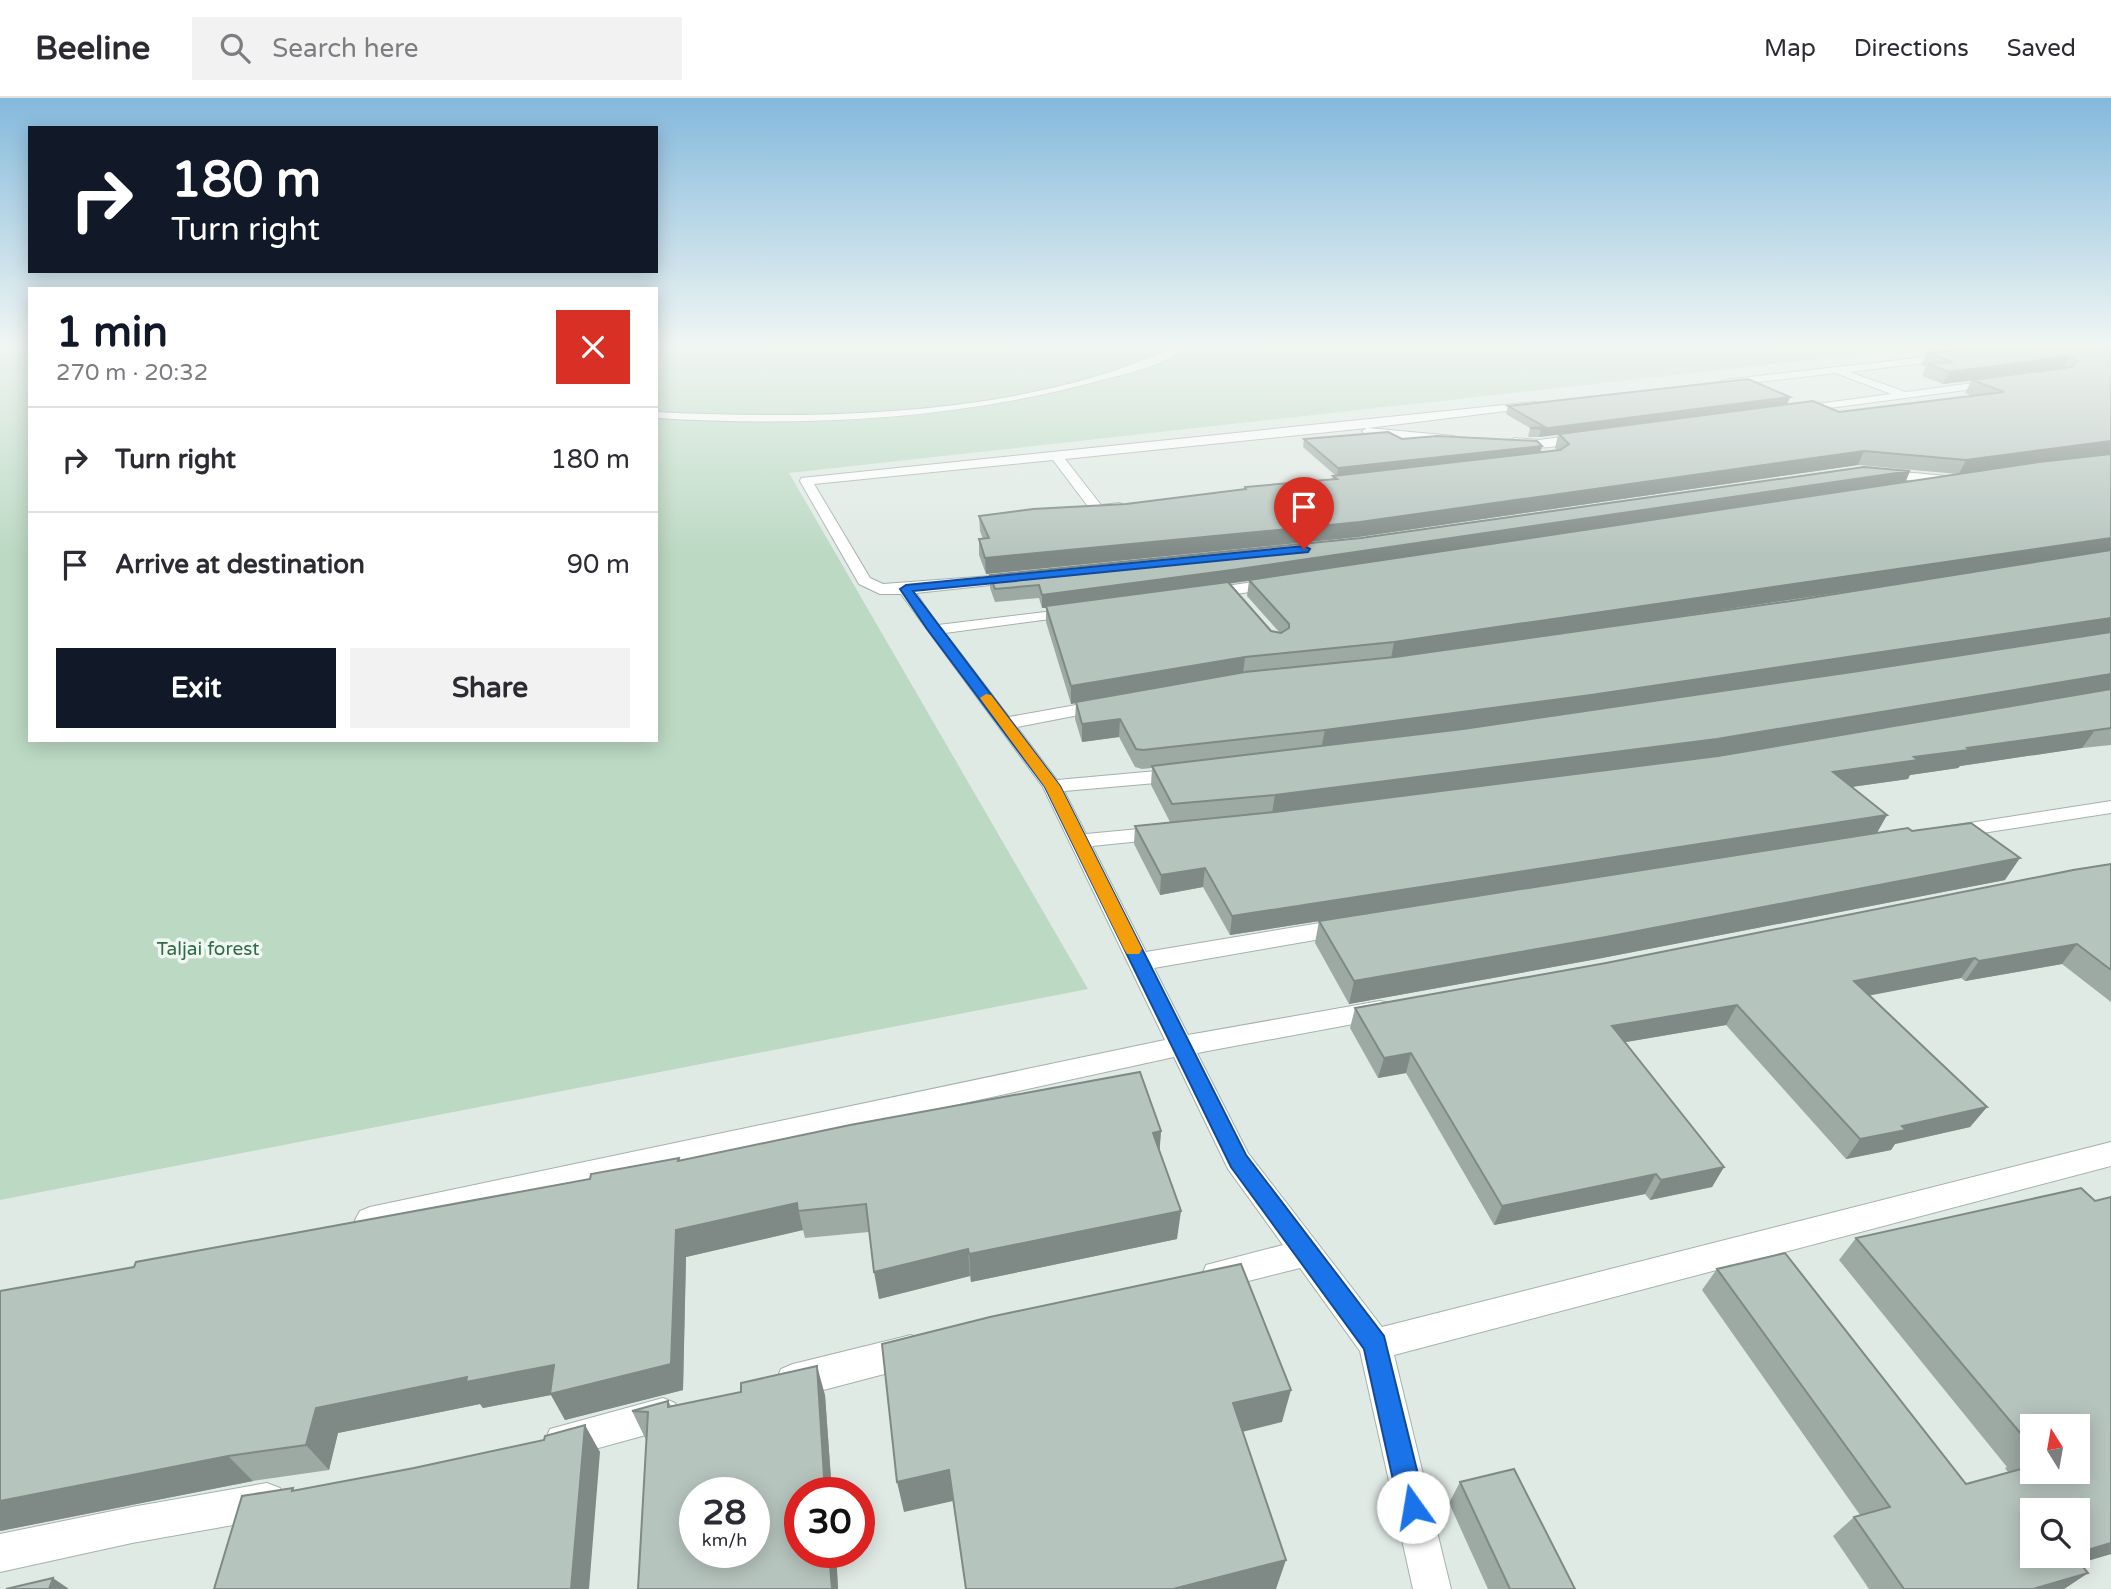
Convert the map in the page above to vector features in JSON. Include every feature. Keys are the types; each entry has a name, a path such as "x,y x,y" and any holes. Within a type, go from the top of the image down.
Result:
{"street":[{"path":"714,417 804,419 840,417"},
{"path":"1043,575 906,589 880,589 864,580 806,481 1435,417"},
{"path":"1352,426 1397,436 1462,440"},
{"path":"1501,442 1539,444 1594,437"},
{"path":"1539,444 1556,458"},
{"path":"1056,455 1098,510 1140,505"},
{"path":"1871,473 1965,480 1891,491"},
{"path":"1195,595 1236,596 1286,582"},
{"path":"906,589 1052,786 1238,1161 1375,1344 1432,1589"},
{"path":"934,630 1092,609"},
{"path":"1006,723 1118,703"},
{"path":"1052,786 1202,772"},
{"path":"1933,834 2111,807"},
{"path":"1079,841 1176,831"},
{"path":"1139,962 1358,925"},
{"path":"340,1227 1181,1046 1396,1007"},
{"path":"1375,1344 2111,1154"},
{"path":"1187,1283 1307,1253"},
{"path":"762,1389 935,1345"},
{"path":"536,1447 695,1406"},
{"path":"0,1553 132,1525 294,1497"}],"green space":[{"name":"Taljai forest","path":"0,417 28,417 28,742 658,742 658,417 1299,417 789,473 1088,989 0,1200"}],"building":[{"path":"1527,417 1638,417 1541,429 1530,428 1545,427"},
{"path":"1693,417 2111,417 2111,441 1966,460 1864,451 1360,522 985,558 979,539 989,538 979,516 1033,509 1126,504 1246,489 1245,487 1337,479 1333,476 1560,450 1569,444 1559,434"},
{"path":"1388,432 1402,439 1437,436 1537,441 1542,446 1338,468 1304,439"},
{"path":"2111,454 2111,538 1394,642 1245,657 1071,686 1046,606 1228,582 1271,631 1281,633 1289,628 1289,624 1249,580 2039,462"},
{"path":"1864,467 1910,471 1232,570 1042,595 1039,585 995,589 990,575 1361,538"},
{"path":"2111,550 2111,618 1591,695 1325,730 1143,750 1136,749 1120,719 1082,724 1076,702 1245,672 1395,657 1791,601"},
{"path":"2111,632 2111,674 1717,739 1275,795 1172,804 1152,766 1463,729"},
{"path":"2111,689 2111,728 1967,748 1969,750 1914,757 1918,760 1833,772 1887,815 1232,916 1205,868 1161,875 1135,826 1275,812 1718,756"},
{"path":"1971,823 2020,858 1606,937 1354,981 1319,921 1908,828 1912,831"},
{"path":"2111,864 2111,970 2077,944 1979,961 1975,958 1854,981 1987,1107 1902,1126 1906,1130 1860,1139 1737,1005 1612,1026 1724,1167 1661,1180 1656,1174 1502,1206 1411,1053 1384,1058 1355,1008 1606,963"},
{"path":"1140,1072 1161,1131 1153,1133 1181,1211 969,1254 968,1249 874,1272 866,1204 798,1211 797,1203 676,1230 671,1364 550,1394 554,1365 466,1382 467,1377 316,1408 306,1445 228,1456 0,1501 0,1291 134,1267 136,1262 590,1179 591,1174 679,1158 678,1161 850,1125"},
{"path":"2081,1188 2095,1201 2111,1197 2111,1543 2090,1549 2090,1498 2020,1498 2020,1568 2084,1568 2088,1573 2033,1589 1904,1589 1854,1517 1890,1507 1717,1269 1785,1253 1966,1484 2020,1469 2020,1484 2090,1484 2090,1414 2020,1414 2020,1433 1856,1238"},
{"path":"1241,1264 1291,1390 1233,1403 1286,1560 1173,1589 966,1589 949,1470 897,1482 882,1344 990,1317"},
{"path":"817,1366 824,1477 784,1477 784,1568 830,1568 832,1589 638,1589 648,1412 632,1411 668,1401 668,1407 741,1392 741,1383"},
{"path":"585,1425 571,1589 214,1589 242,1496 293,1488 292,1491 414,1468 544,1440 545,1436"},
{"path":"1514,1469 1575,1589 1510,1589 1460,1482"},
{"path":"53,1578 49,1589 6,1589"}],"slow traffic":[{"path":"986,698 1052,786 1133,949"}],"route":[{"path":"1304,549 906,589 1052,786 1238,1161 1375,1344 1413,1507"}]}
